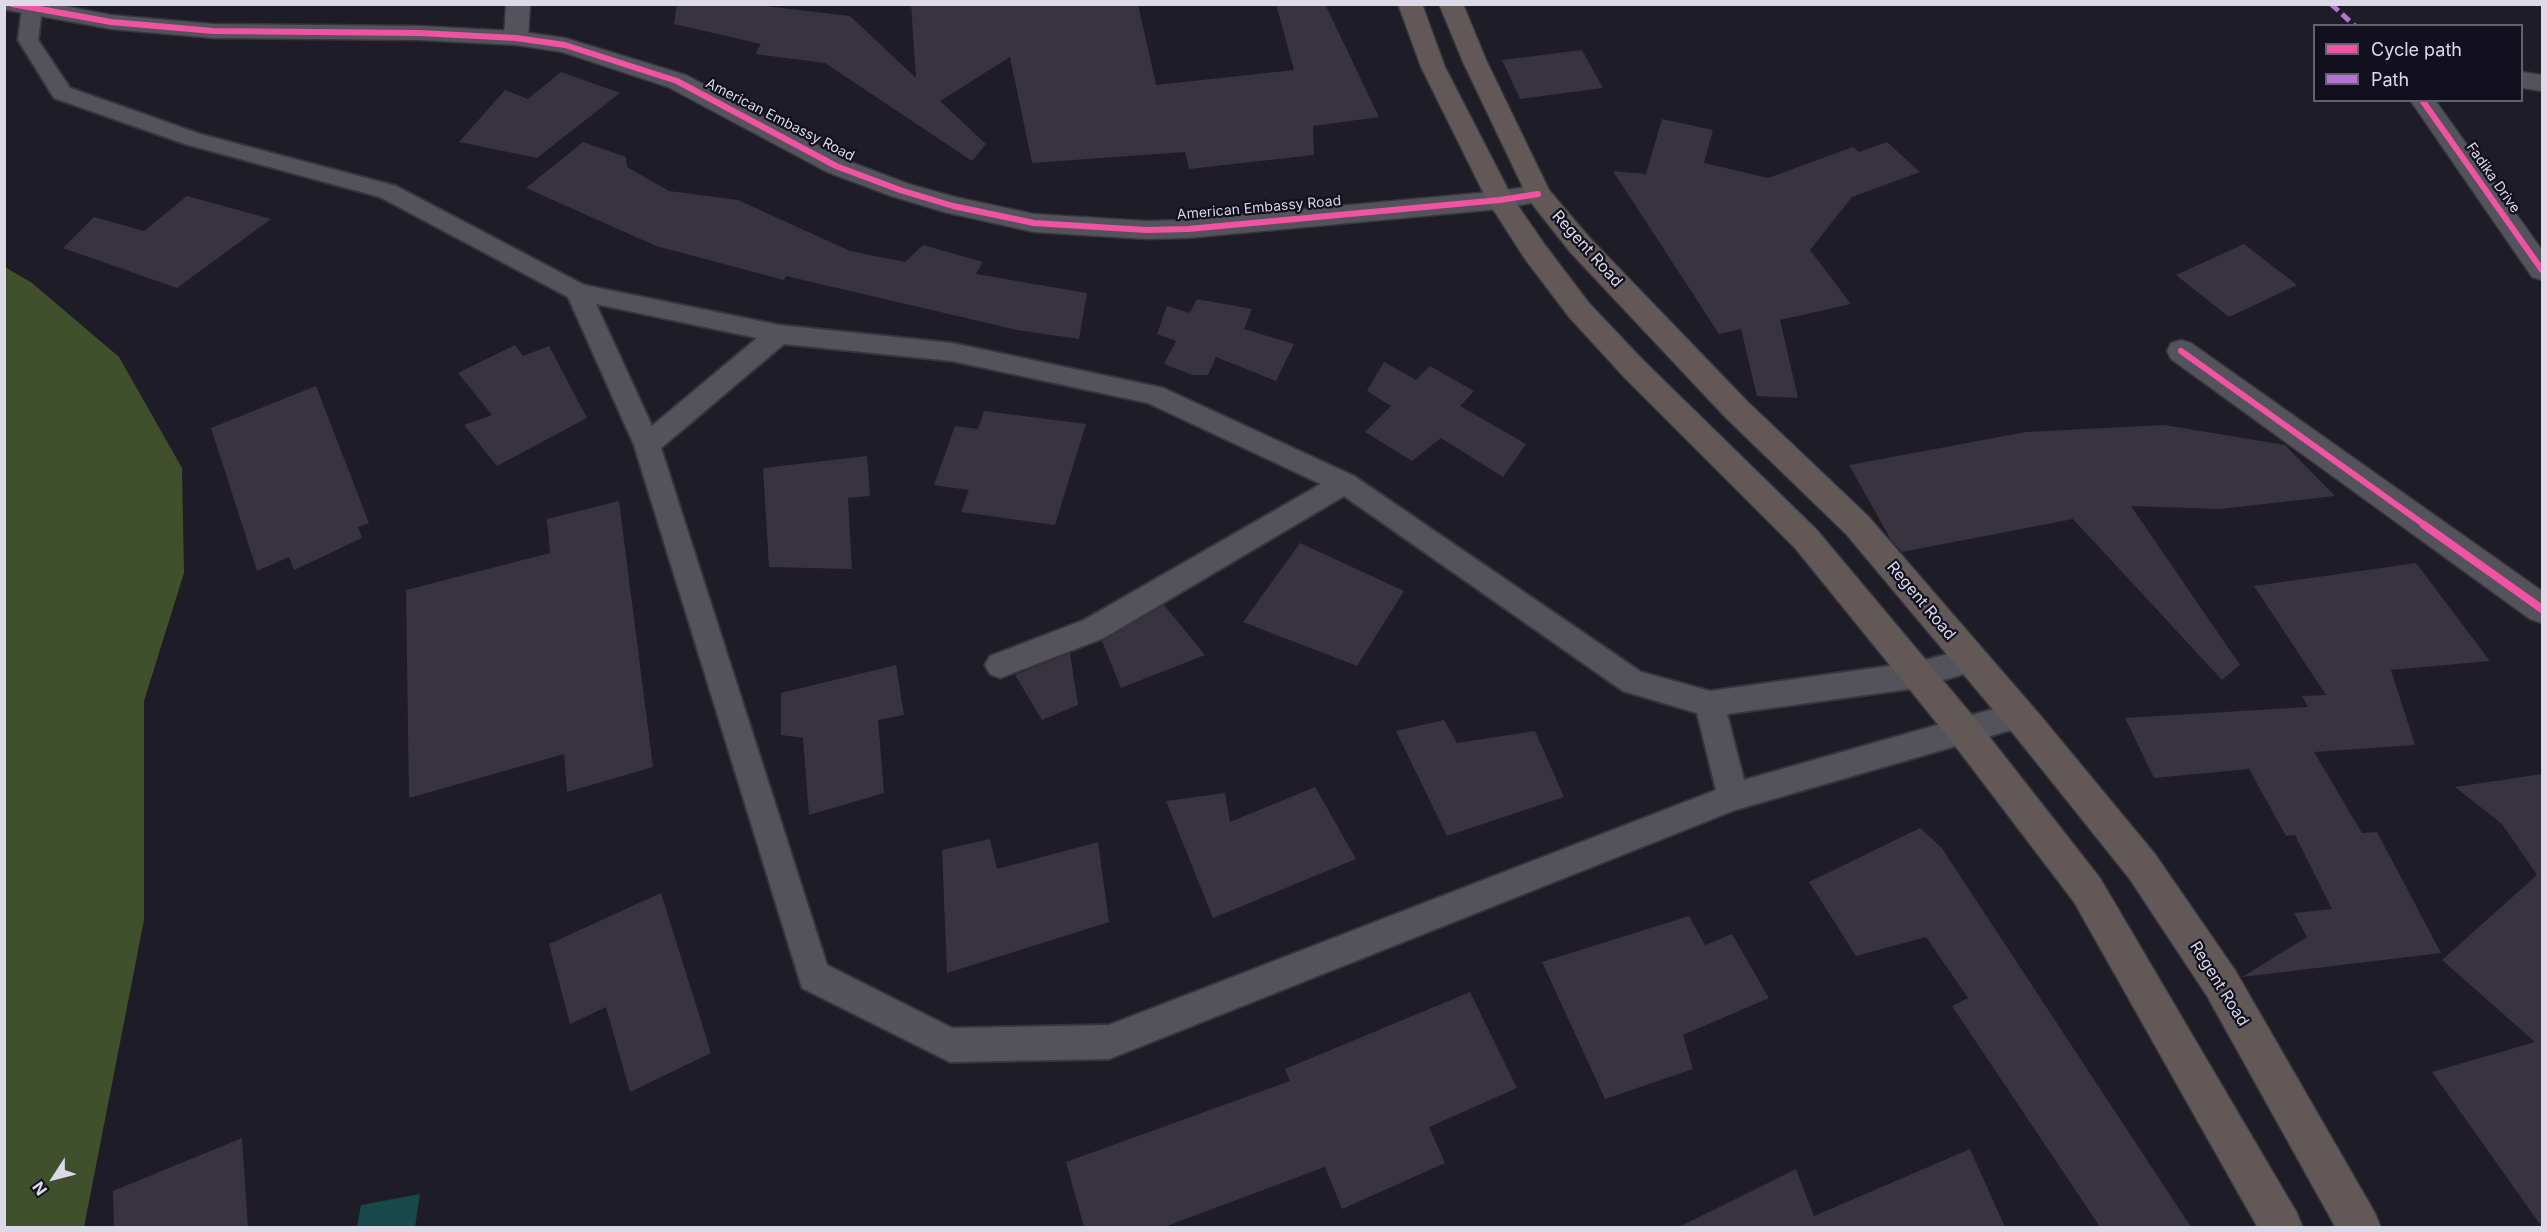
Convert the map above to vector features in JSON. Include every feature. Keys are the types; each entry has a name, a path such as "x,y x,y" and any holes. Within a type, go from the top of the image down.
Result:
{"main road":[{"path":"1410,4 1433,67 1500,200 1535,252 1579,310 1633,368 1806,539 1965,732 2087,890 2282,1227"},
{"name":"Regent Road","path":"1451,4 1475,62 1538,194 1580,245 1736,409 1857,525 2142,866 2221,983 2360,1227"}],"street":[{"path":"516,38 518,4"},
{"name":"American Embassy Road","path":"22,7 111,22 213,31 419,33 516,38 565,45 677,81 836,166 900,190 953,206 1034,223 1146,230 1188,229 1500,200 1538,194"},
{"path":"2523,80 2542,83"},
{"name":"Fadika Drive","path":"2423,102 2542,270"},
{"path":"2181,351 2542,609"}],"lane":[{"path":"22,7 28,40 62,93 193,139 388,191 578,292 779,334 952,352 1154,395 1345,483 1633,682 1710,704 1917,675 1971,660"},
{"path":"578,292 647,445 814,976 951,1046 1109,1041 1733,797 2018,715"},
{"path":"647,445 779,334"},
{"path":"1000,665 1094,629 1345,483"},
{"path":"1710,704 1733,797"}],"shaded area":[{"path":"5,267 32,283 119,357 182,468 184,573 144,701 144,920 84,1227 5,1227"},
{"path":"420,1194 415,1227 357,1227 361,1205"}],"building":[{"path":"677,4 747,4 850,16 916,78 911,4 1138,4 1156,85 1294,70 1276,4 1325,4 1379,117 1313,126 1314,155 1189,169 1185,152 1032,163 1010,57 940,101 986,144 972,161 825,63 755,54 761,44 674,24"},
{"path":"1582,50 1603,88 1520,99 1502,60"},
{"path":"561,72 620,93 537,158 459,142 505,90 528,99"},
{"path":"1662,119 1713,130 1704,163 1768,178 1853,147 1859,152 1887,142 1920,172 1852,197 1810,250 1851,304 1780,320 1798,398 1757,396 1741,329 1719,334 1613,171 1646,174"},
{"path":"583,142 626,157 627,167 669,191 738,200 850,251 905,262 923,245 983,262 976,274 1087,293 1079,339 1017,330 786,276 784,280 656,246 526,188"},
{"path":"187,196 271,219 177,288 63,248 94,217 144,231"},
{"path":"2244,244 2297,285 2229,317 2176,275"},
{"path":"1197,299 1252,309 1244,329 1294,344 1276,381 1216,357 1208,375 1192,375 1164,364 1176,341 1157,334 1167,306 1190,313"},
{"path":"515,345 523,356 549,346 587,418 497,466 464,425 492,415 458,373"},
{"path":"1384,362 1416,380 1430,366 1474,391 1460,406 1526,444 1503,477 1441,438 1412,461 1365,432 1391,406 1367,391"},
{"path":"316,386 369,523 358,527 362,538 294,570 289,557 257,571 211,428"},
{"path":"984,411 1086,424 1055,525 961,512 969,490 934,485 955,426 978,429"},
{"path":"2164,425 2285,445 2335,496 2220,509 2131,506 2240,665 2222,680 2073,519 1902,552 1891,540 1849,465 2026,432"},
{"path":"867,456 870,496 848,498 852,569 769,567 763,468"},
{"path":"619,501 653,767 567,792 564,754 409,798 406,590 550,553 547,519"},
{"path":"1300,543 1404,591 1357,666 1243,622"},
{"path":"2416,563 2490,661 2391,670 2415,745 2314,752 2362,833 2377,832 2441,953 2242,977 2307,937 2294,913 2332,909 2295,835 2286,836 2249,769 2154,778 2125,718 2308,707 2302,696 2326,695 2254,586"},
{"path":"1164,605 1205,655 1121,688 1102,641"},
{"path":"1070,653 1078,705 1042,720 1015,675"},
{"path":"896,665 904,715 878,720 884,793 809,815 803,738 781,735 781,693"},
{"path":"1444,720 1457,743 1535,731 1564,797 1447,836 1396,731"},
{"path":"2542,774 2542,1227 2432,1072 2535,1042 2442,960 2537,875 2502,824 2455,787"},
{"path":"1315,787 1356,859 1213,918 1166,801 1225,793 1230,822"},
{"path":"1920,828 1941,847 2191,1227 2100,1227 1952,1006 1968,998 1926,937 1856,956 1809,882"},
{"path":"990,839 997,869 1098,842 1109,922 947,973 942,850"},
{"path":"661,893 711,1053 630,1092 606,1007 570,1024 549,944"},
{"path":"1689,916 1705,945 1732,934 1769,998 1683,1035 1693,1069 1605,1099 1542,962"},
{"path":"1470,992 1517,1088 1429,1127 1445,1163 1342,1209 1325,1167 1164,1227 1084,1227 1066,1162 1290,1081 1285,1069"},
{"path":"242,1138 248,1227 114,1227 113,1191"},
{"path":"1970,1149 2005,1227 1679,1227 1796,1169 1814,1216"}],"marked path":[{"path":"2331,4 2353,24"}],"cycle path":[{"path":"12,4 111,22 213,31 419,33 516,38 565,45 677,81 836,166 900,190 953,206 1034,223 1146,230 1188,229 1500,200 1538,194"},
{"path":"2423,102 2542,270"},
{"path":"2181,351 2542,609"}]}
